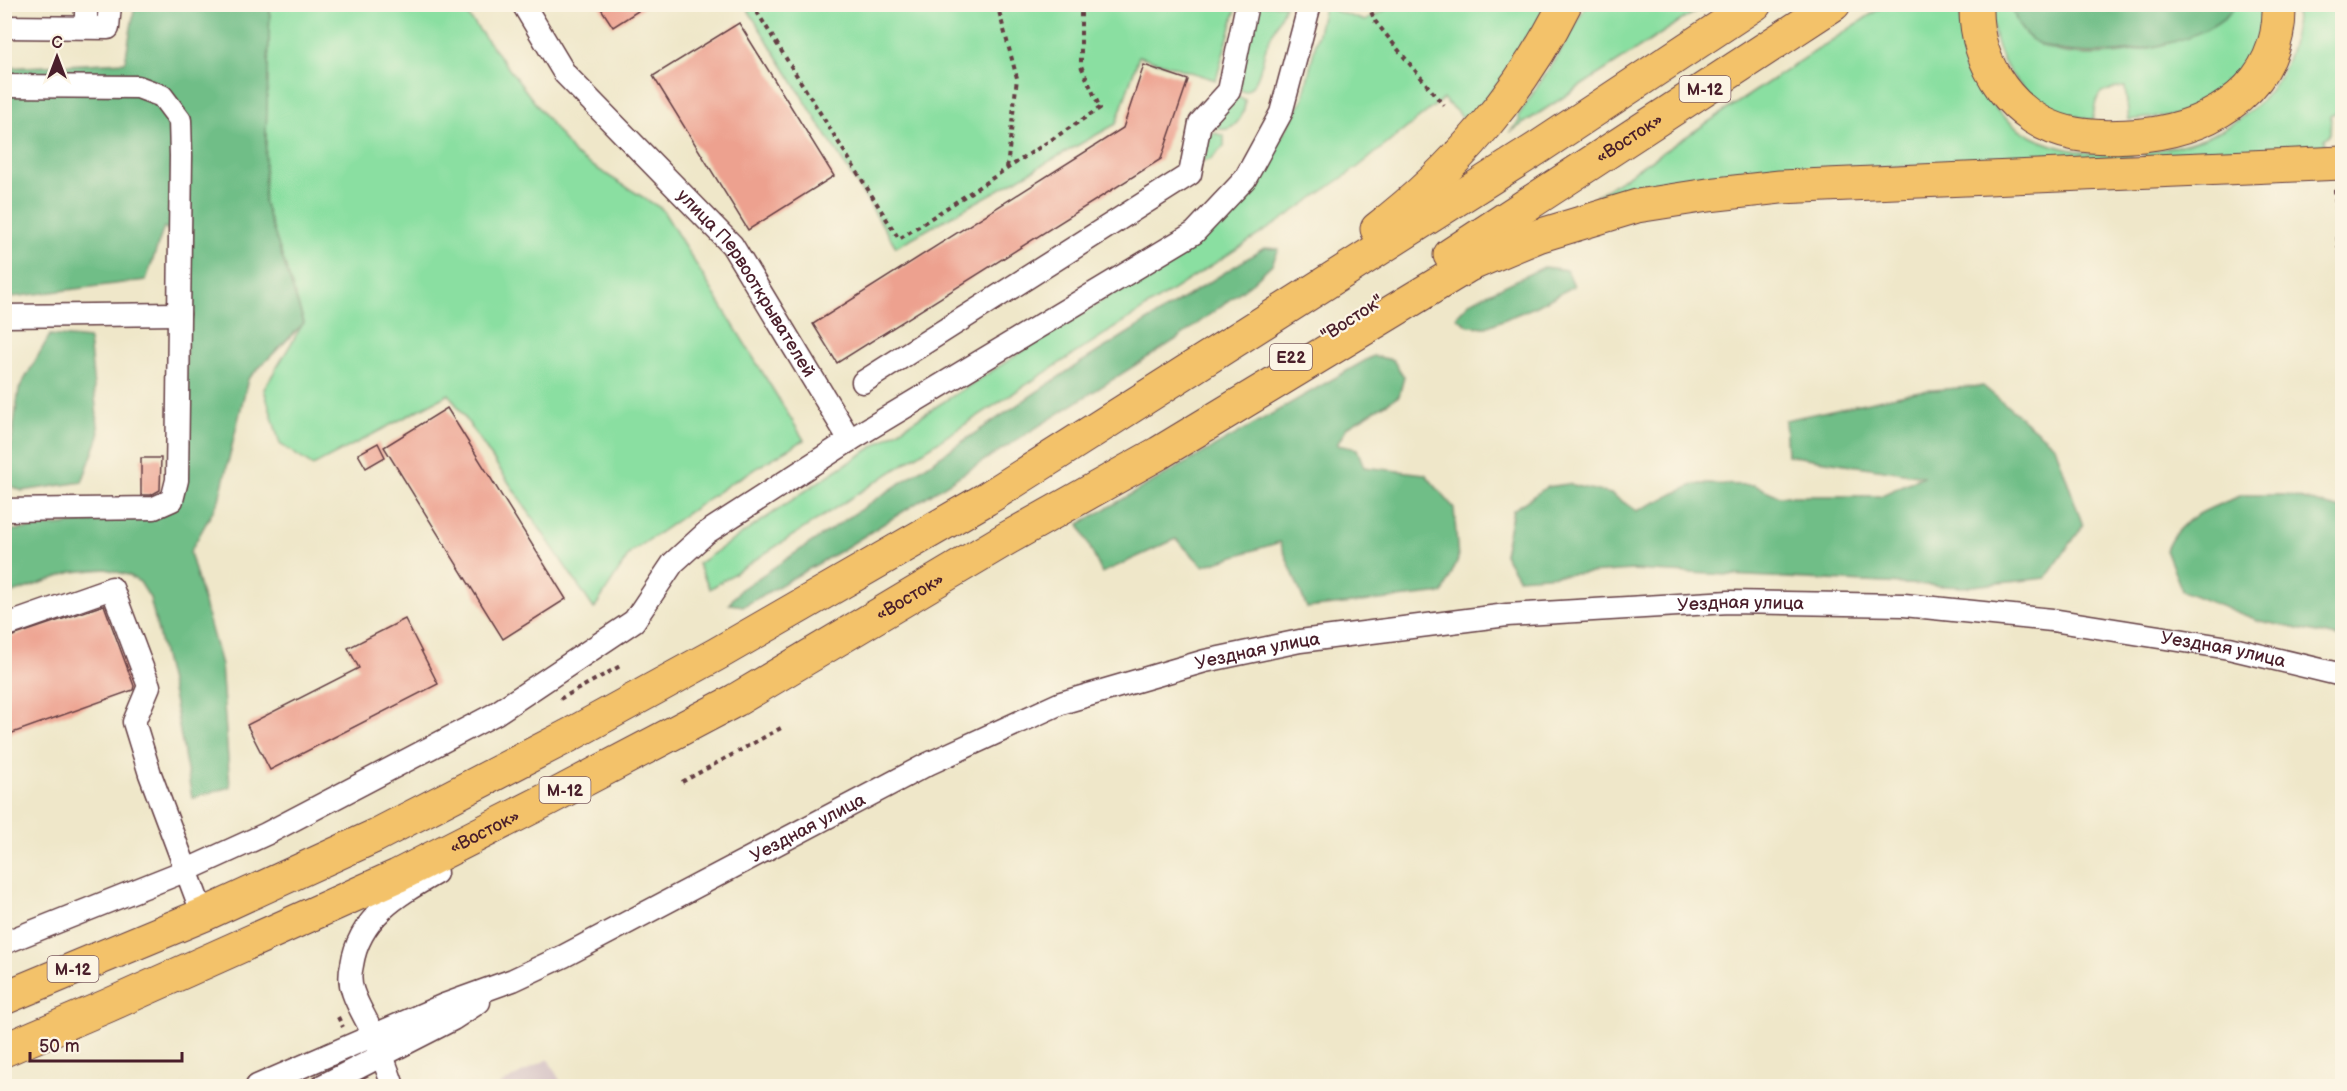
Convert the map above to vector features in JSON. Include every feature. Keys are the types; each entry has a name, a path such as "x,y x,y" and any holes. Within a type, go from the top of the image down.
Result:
{"highway":[{"path":"986,499 1145,385 1386,223 1439,174 1475,136 1518,81 1553,30 1565,4"},
{"path":"986,499 1536,149 1755,4"},
{"name":"«Восток»","path":"1577,174 1834,4"},
{"path":"1976,4 1979,43 1986,62 2006,94 2021,108 2038,120 2074,134 2130,136 2183,128 2218,114 2236,101 2252,85 2272,49 2278,27 2279,4"},
{"path":"1006,539 1160,453 1469,265 1538,236 1606,214 1674,199 1780,187 2338,173"},
{"name":"\"Восток\"","path":"1006,539 1577,174"},
{"name":"М-12","path":"4,998 202,915 375,836 568,736 717,654 986,499"},
{"name":"«Восток»","path":"4,1050 397,876 550,798 736,700 1006,539"}],"street":[{"path":"86,27 87,4"},
{"path":"4,27 108,28 110,4"},
{"name":"улица Первооткрывателей","path":"523,4 565,74 732,245 850,440"},
{"path":"863,382 1190,174 1200,123 1229,91 1247,4"},
{"path":"4,943 187,870 266,834 495,714 634,621 673,563 706,532 850,440 1194,233 1245,179 1281,113 1310,4"},
{"path":"4,86 138,87 162,96 180,120 177,480 171,500 154,508 4,510"},
{"path":"4,316 179,314"},
{"path":"4,626 112,588 149,686 134,722 150,774 202,915"},
{"name":"Уездная улица","path":"322,1086 378,1045 444,1005 513,980 564,956 927,764 1061,703 1205,661 1300,641 1507,615 1717,602 1904,605 2076,623 2229,648 2343,675"},
{"path":"393,1086 378,1045 352,990 351,973 358,944 376,913 401,893 498,838 550,798"},
{"name":"Уездная улица","path":"257,1086 378,1045"}],"path":[{"path":"752,4 899,239 1100,108 1081,66 1081,4"},
{"path":"997,4 1017,78 1007,169"},
{"path":"1368,4 1375,21 1444,106"},
{"path":"2338,173 2336,210 2338,246 2343,256"},
{"path":"2336,210 2343,210"},
{"path":"559,699 620,666"},
{"path":"682,782 781,728"}],"shaded area":[{"path":"548,1059 563,1086 499,1085"}],"green space":[{"path":"2012,4 2236,5 2222,20 2174,42 2114,52 2085,53 2060,50 2034,41 2021,28"},
{"path":"135,5 270,5 264,202 304,323 248,379 219,500 190,552 221,665 230,787 192,798 174,699 150,598 140,582 128,575 106,569 72,572 5,596 5,531 162,514 184,489 188,241 164,227 146,280 5,298 5,68 125,62"},
{"path":"270,5 460,5 575,155 662,209 804,440 731,483 630,553 594,609 449,394 313,466 280,444 264,389 304,322 264,202"},
{"path":"745,5 1237,5 1216,80 1139,56 1116,124 896,247"},
{"path":"1252,5 1285,5 1267,45 1257,77 1245,92 1239,89"},
{"path":"1394,5 1551,5 1541,25 1469,123 1443,99 1358,167 1277,223 710,589 698,564 829,475 1203,236 1261,173 1303,99 1324,7 1365,21"},
{"path":"1586,5 1705,5 1510,132 1520,120 1518,116 1565,44"},
{"path":"1885,5 1961,5 1962,32 1967,57 1976,81 1989,101 2006,119 2027,134 2051,144 2091,153 2132,153 2132,157 1773,172 1656,186 1595,197"},
{"path":"1992,5 2012,5 2018,20 2041,45 2071,54 2088,55 2124,53 2158,46 2196,31 2226,14 2236,5 2267,5 2252,62 2221,96 2175,115 2129,120 2125,87 2116,88 2100,94 2097,98 2093,120 2050,107 2018,83 1999,49 1993,28"},
{"path":"2296,5 2342,5 2342,109 2331,115 2330,134 2324,139 2324,150 2144,157 2143,152 2174,147 2203,138 2229,126 2252,110 2271,90 2285,66 2293,37"},
{"path":"1238,96 1245,100 1240,118 1232,127 1220,129 1214,127 1213,123"},
{"path":"1215,133 1224,136 1224,146 1210,160 1202,161 1206,141"},
{"path":"1264,248 1279,249 1272,264 1253,282 1177,339 842,550 744,606 729,604 740,590 1080,363"},
{"path":"1544,267 1567,270 1574,286 1537,306 1486,327 1469,326 1456,317 1470,302"},
{"path":"50,335 89,339 99,436 82,482 22,491 8,485 6,471 19,389"},
{"path":"1373,356 1393,360 1404,377 1399,396 1347,427 1337,445 1357,449 1364,467 1425,474 1454,508 1458,559 1443,593 1307,608 1280,542 1203,566 1176,539 1102,573 1079,524"},
{"path":"1983,386 2055,446 2083,526 2046,578 1963,587 1632,570 1518,578 1504,554 1513,510 1547,487 1568,484 1611,494 1637,511 1695,484 1754,485 1779,496 1880,496 1923,476 1787,455 1785,420 1920,391"},
{"path":"2243,495 2287,495 2342,509 2342,638 2260,621 2182,591 2166,550 2172,539 2188,521"}],"building":[{"path":"598,4 649,4 613,27"},
{"path":"739,23 834,176 748,230 653,76"},
{"path":"1144,65 1188,80 1161,159 837,363 813,324 1123,128"},
{"path":"447,408 566,599 503,639 384,447"},
{"path":"378,443 385,457 366,468 358,454"},
{"path":"141,458 161,458 160,490 151,495 141,495"},
{"path":"104,605 134,686 133,690 4,736 4,639"},
{"path":"405,619 438,684 270,770 247,725 359,668 348,648"}]}
